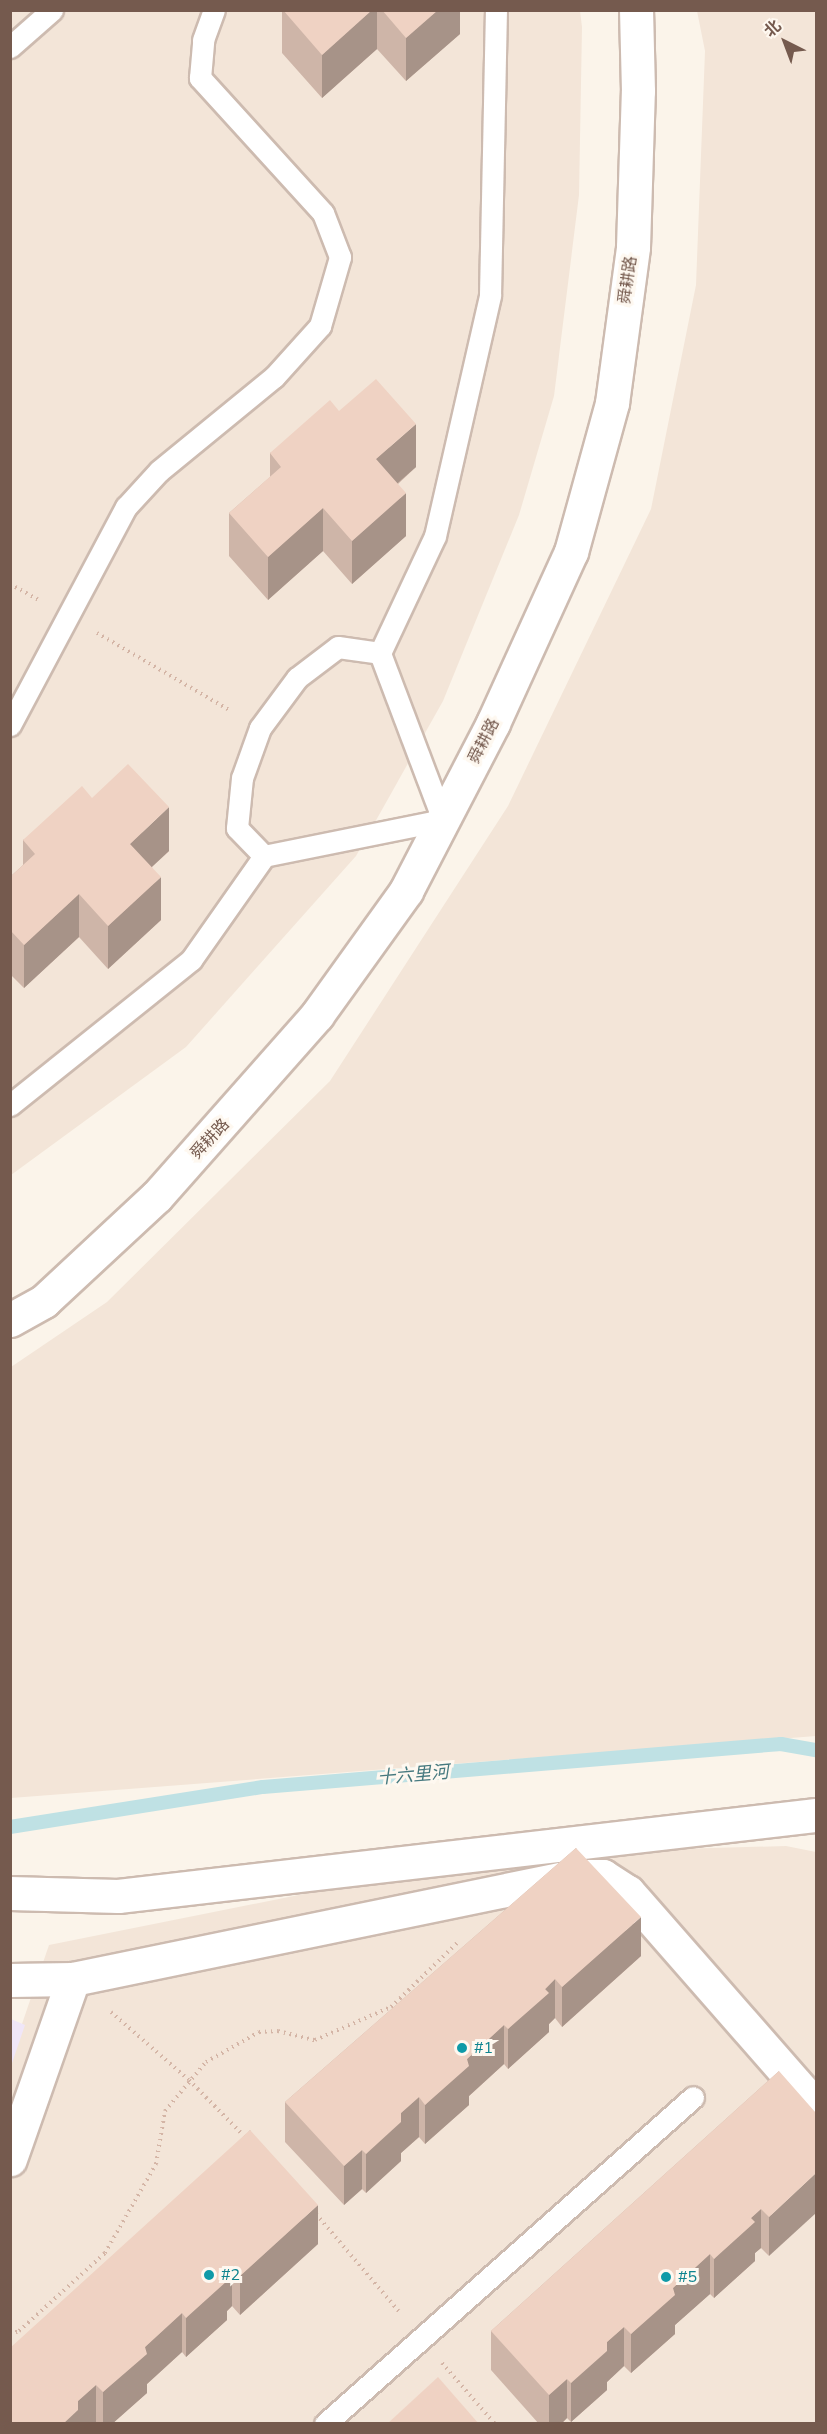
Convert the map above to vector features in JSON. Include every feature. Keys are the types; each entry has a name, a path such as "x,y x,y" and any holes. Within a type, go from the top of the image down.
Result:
{"street":[{"name":"舜耕路","path":"10,1320 44,1301 157,1196 259,1086 350,973 405,891 493,723 571,552 612,403 633,247 638,91 636,10"},
{"path":"10,1893 118,1896 816,1815"},
{"path":"10,1980 73,1979 574,1876 603,1876 628,1892 816,2107"},
{"path":"10,2160 73,1979"}],"lane":[{"path":"10,47 52,10"},
{"path":"10,725 126,507 159,471 274,377 320,326 340,257 323,213 200,78 203,40 214,10"},
{"path":"13,1099 190,960 264,856 443,819 380,653 435,536 490,295 496,10"},
{"path":"264,856 237,828 242,778 260,728 297,678 338,646 380,653"},
{"path":"326,2424 693,2097"}],"path":[{"path":"10,584 260,728"},
{"path":"10,2334 19,2331 105,2253 156,2164 165,2111 206,2062 259,2032 278,2031 315,2040 391,2007 466,1935"},
{"path":"73,1979 189,2080 249,2141"},
{"path":"310,2207 495,2424"}],"shaded area":[{"path":"11,11 580,11 582,27 579,195 554,396 519,515 443,701 356,856 186,1047 11,1175"},
{"path":"697,11 816,11 816,1736 11,1798 11,1367 107,1302 330,1081 508,806 651,509 696,285 705,51"},
{"path":"786,1846 816,1852 816,2423 11,2424 11,2056 49,1945 383,1878 572,1852"},
{"path":"11,2019 25,2025 11,2066"}],"building":[{"path":"283,10 372,10 322,55"},
{"path":"382,10 438,10 406,38"},
{"path":"376,379 416,424 376,459 406,493 352,541 323,508 268,557 229,513 281,467 270,453 330,400 339,411"},
{"path":"128,764 169,807 130,844 161,877 108,926 79,894 24,945 10,930 10,877 35,854 23,840 82,786 92,798"},
{"name":"#1","path":"576,1848 641,1917 562,1987 555,1979 545,1989 549,1993 508,2029 504,2025 467,2059 469,2066 425,2105 419,2097 401,2113 401,2122 366,2154 362,2150 344,2166 285,2102"},
{"name":"#5","path":"779,2071 816,2113 816,2173 769,2217 761,2209 751,2218 755,2222 714,2259 710,2254 673,2288 675,2295 631,2334 624,2327 607,2342 607,2351 571,2383 567,2379 549,2395 491,2331"},
{"name":"#2","path":"250,2130 318,2205 240,2276 232,2267 222,2276 227,2281 186,2318 182,2313 145,2347 147,2354 103,2392 96,2385 78,2401 78,2410 63,2424 10,2424 10,2348"},
{"path":"438,2377 479,2424 387,2424"}],"waterway":[{"name":"十六里河","path":"10,1827 263,1787 781,1744 816,1750"}],"place":[{"name":"#1","path":"462,2048"},
{"name":"#2","path":"209,2275"},
{"name":"#5","path":"666,2277"}]}
